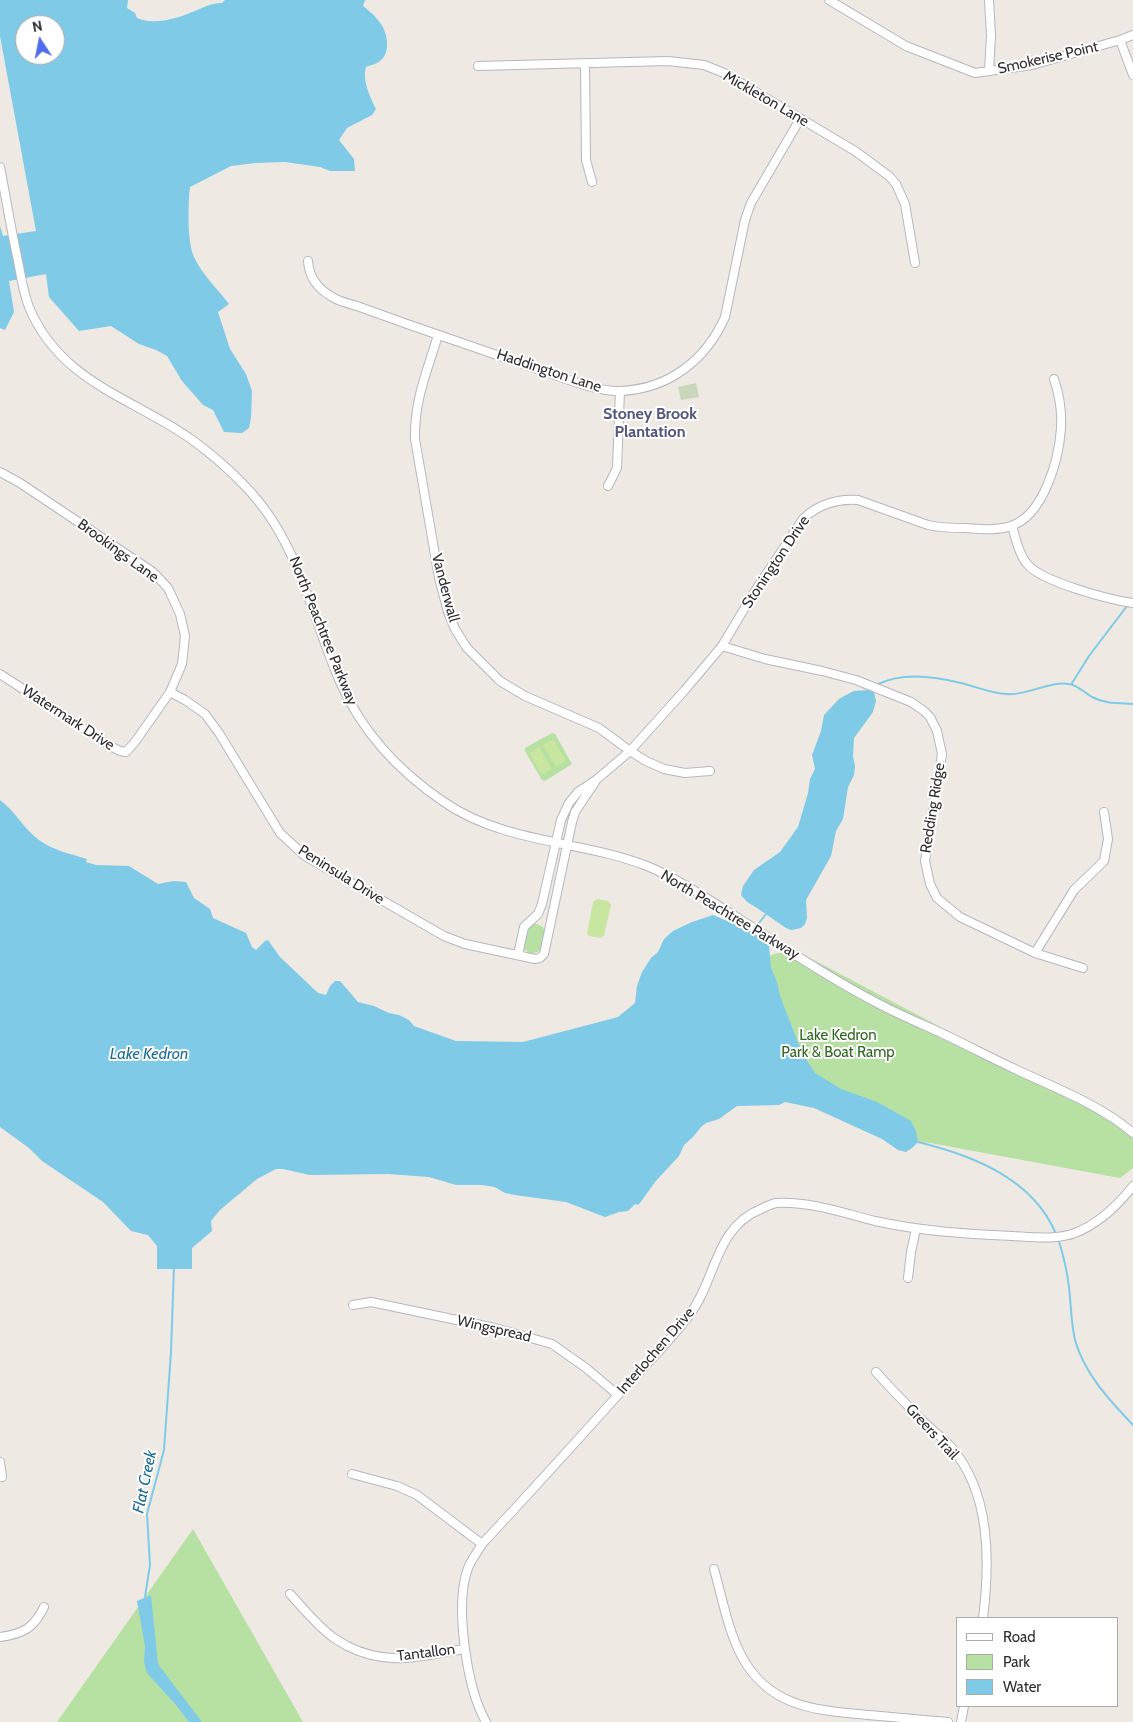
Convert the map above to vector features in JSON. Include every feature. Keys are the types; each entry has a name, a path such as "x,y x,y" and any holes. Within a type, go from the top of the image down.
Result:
{"street":[{"name":"Smokerise Point","path":"829,0 906,46 975,73 1032,65 1133,35"},
{"path":"989,0 991,35 989,71"},
{"path":"1120,40 1133,75"},
{"name":"Mickleton Lane","path":"478,66 668,61 704,65 724,73 746,84 800,119 855,151 889,176 896,184 905,204 916,263"},
{"path":"585,64 586,160 592,182"},
{"name":"Haddington Lane","path":"308,261 312,278 318,286 336,298 438,335 606,390 620,391 646,386 673,377 704,353 714,339 725,317 751,203 800,119"},
{"name":"North Peachtree Parkway","path":"0,167 22,283 27,303 37,324 71,367 191,439 223,465 263,505 274,520 292,554 346,694 369,731 390,756 444,802 461,812 504,831 620,856 666,875 705,897 785,949 880,1004 1076,1097 1108,1115 1133,1133"},
{"name":"Vanderwall","path":"438,335 419,394 415,419 415,439 439,578 448,612 455,629 467,648 500,681 525,696 599,728 630,752 664,769 685,773 710,771"},
{"name":"Stonington Drive","path":"555,843 561,820 569,803 578,792 630,752 722,646 753,594 803,520 813,510 827,504 848,499 858,500 938,528 988,530 1012,526 1022,520 1037,506 1046,488 1058,448 1061,427 1059,397 1054,379"},
{"path":"608,486 617,468 620,391"},
{"name":"Brookings Lane","path":"0,472 20,483 153,572 168,588 180,614 185,636 182,664 170,692"},
{"path":"1012,526 1021,554 1030,567 1054,580 1099,597 1133,603"},
{"name":"Redding Ridge","path":"722,646 765,659 822,671 871,686 911,702 930,717 937,731 942,754 925,861 930,884 934,891 947,907 960,917 1035,953 1083,968"},
{"name":"Watermark Drive","path":"0,674 120,751 126,752 170,692"},
{"name":"Peninsula Drive","path":"170,692 204,714 219,733 280,833 305,856 444,936 465,944 535,959 540,958 544,954 568,845"},
{"name":"Stonington Drive","path":"568,845 575,812 596,780"},
{"path":"1035,953 1074,890 1104,860 1108,839 1104,812"},
{"path":"518,955 524,927 540,911 555,843"},
{"path":"540,911 552,914"},
{"name":"Interlochen Drive","path":"486,1722 475,1696 464,1648 464,1581 472,1561 482,1544 655,1356 691,1313 703,1292 723,1243 740,1222 753,1212 774,1203 806,1205 916,1229 993,1236 1055,1236 1075,1233 1097,1221 1112,1209 1133,1186"},
{"path":"908,1278 916,1229"},
{"name":"Wingspread","path":"353,1305 371,1302 495,1328 552,1344 586,1368 618,1395"},
{"name":"Greers Trail","path":"876,1372 950,1446 966,1471 975,1490 981,1509 988,1573 983,1617"},
{"path":"0,1462 2,1477"},
{"path":"352,1474 397,1486 417,1495 482,1544"},
{"path":"714,1569 733,1637 742,1657 755,1674 780,1695 799,1705 820,1710 948,1722"},
{"name":"Tantallon","path":"290,1594 334,1638 356,1650 376,1657 399,1659 464,1648"},
{"path":"0,1636 18,1633 32,1626 44,1607"},
{"path":"961,1722 964,1707"}],"green space":[{"path":"696,383 699,397 681,400 678,387"},
{"path":"552,733 555,734 572,764 545,781 542,780 525,748"},
{"path":"553,739 566,761 556,767 543,745"},
{"path":"539,747 552,769 542,775 529,753"},
{"path":"597,899 608,901 611,905 604,936 600,938 587,934 593,902"},
{"path":"534,923 543,927 545,933 540,951 530,954 523,948 525,930"},
{"name":"Lake Kedron Park & Boat Ramp","path":"793,949 1133,1129 1133,1168 1120,1178 903,1138 802,1100 757,959"},
{"path":"193,1529 303,1722 57,1722"}],"water":[{"path":"0,0 128,0 127,8 135,13 137,18 159,21 188,14 211,4 222,3 225,0 365,0 363,6 373,14 384,28 387,46 384,57 380,61 366,67 365,72 367,88 376,109 372,115 347,128 339,140 354,159 355,171 330,171 320,167 285,162 256,163 231,166 190,187 190,242 194,257 201,270 229,304 218,312 230,349 246,374 252,391 249,428 242,433 224,432 213,410 203,405 182,381 167,356 139,344 111,326 79,331 49,297 46,274 9,281 14,312 5,330 0,328 0,226 3,236 36,231 0,36"},
{"path":"868,690 874,692 876,701 873,712 854,738 854,775 848,787 843,819 836,831 831,856 806,900 807,918 805,924 801,928 791,930 747,902 741,895 743,886 754,870 780,852 798,827 810,779 815,769 812,755 821,731 824,715 839,699 846,695 854,691"},
{"name":"Lake Kedron","path":"0,800 34,836 50,846 87,859 86,862 96,865 129,866 158,884 174,881 186,882 194,898 210,909 213,918 246,933 252,947 256,950 268,940 280,957 318,993 326,995 330,986 335,981 340,981 358,1002 399,1015 409,1020 414,1026 456,1041 523,1042 618,1017 635,1003 637,986 642,972 651,958 658,952 664,939 673,931 713,915 762,936 769,946 771,968 780,996 802,1053 815,1073 841,1089 877,1102 911,1121 916,1131 918,1142 906,1152 898,1150 882,1139 814,1108 785,1102 779,1105 737,1106 719,1119 706,1123 701,1127 684,1145 679,1156 655,1182 638,1205 635,1204 628,1211 605,1217 566,1202 505,1193 495,1187 456,1185 429,1177 388,1174 310,1175 276,1169 257,1179 220,1210 211,1221 212,1231 192,1248 192,1269 157,1269 157,1246 148,1235 131,1231 103,1202 42,1161 29,1148 0,1127"},
{"path":"151,1595 158,1664 202,1722 189,1722 147,1673 144,1662 145,1646 137,1601"}],"waterway":[{"path":"1072,683 1089,656 1127,606"},
{"path":"876,685 896,678 918,676 951,681 994,692 1014,694 1053,685 1069,684 1102,701 1133,704"},
{"path":"759,923 766,914"},
{"path":"918,1142 959,1154 998,1172 1032,1198 1046,1215 1056,1234"},
{"path":"1058,1238 1067,1274 1073,1327 1079,1352 1099,1386 1133,1425"},
{"name":"Flat Creek","path":"145,1597 150,1565 147,1514 164,1450 171,1352 174,1267"}],"district":[{"name":"Stoney Brook Plantation","path":"650,423"}]}
